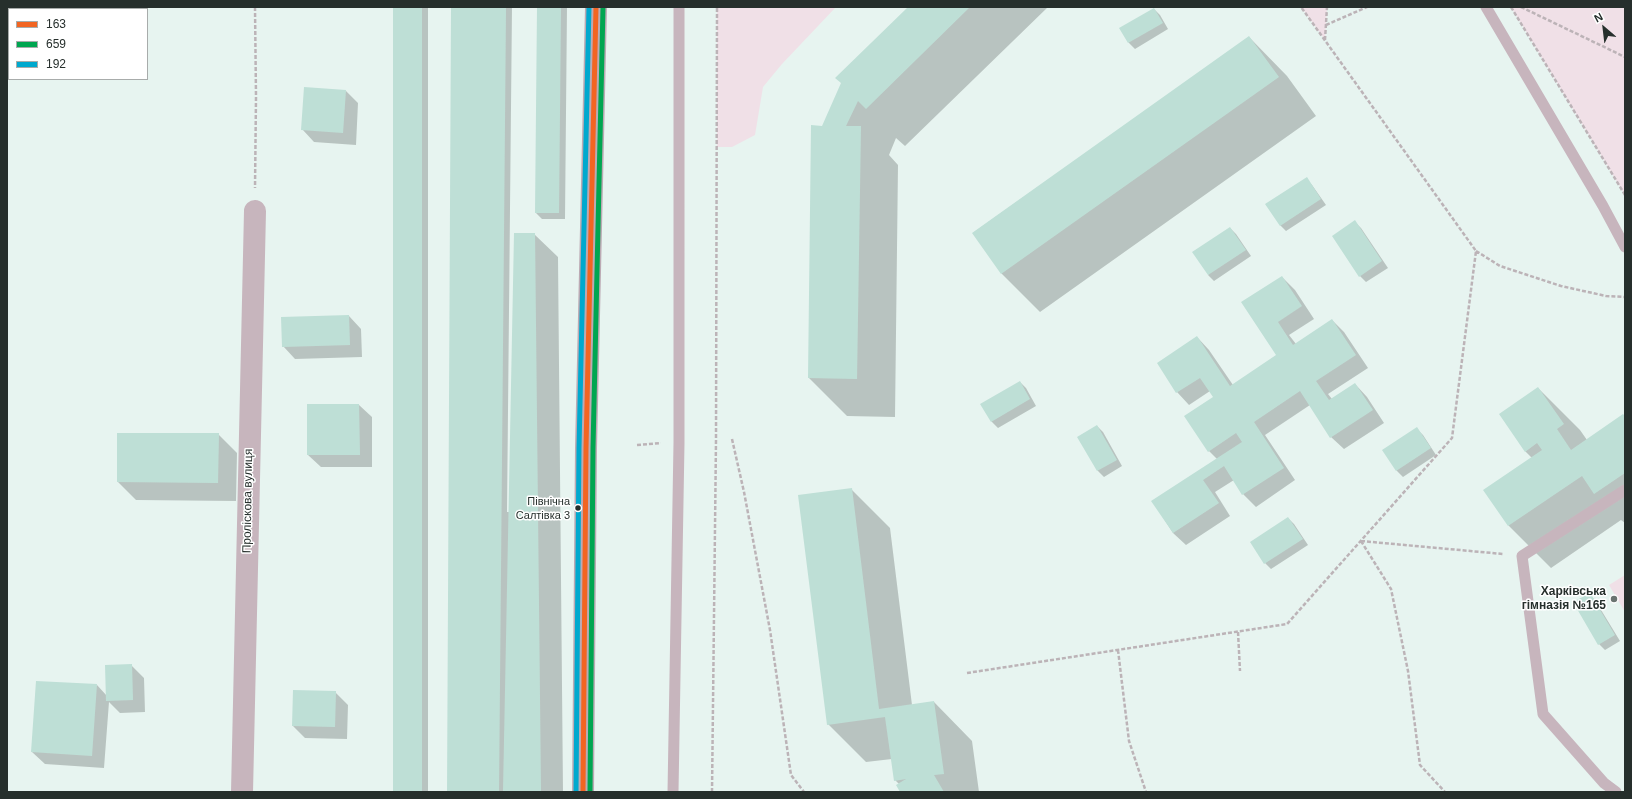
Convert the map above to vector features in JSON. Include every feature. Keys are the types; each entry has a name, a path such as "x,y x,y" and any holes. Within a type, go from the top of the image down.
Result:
{"main road":[{"path":"583,792 587,440 596,7"}],"street":[{"name":"Проліскова вулиця","path":"242,792 255,211"}],"lane":[{"path":"673,792 679,443 679,7"},
{"path":"1486,7 1603,206 1625,247"},
{"path":"1616,792 1604,783 1543,714 1522,556 1625,490"}],"path":[{"path":"255,7 255,211"},
{"path":"712,792 716,432 717,7"},
{"path":"1301,7 1476,251 1500,266 1561,286 1606,296 1625,297"},
{"path":"1325,40 1327,7"},
{"path":"1326,25 1367,7"},
{"path":"1511,7 1624,190 1625,195"},
{"path":"1521,7 1625,57"},
{"path":"967,672 1287,624 1452,438 1476,251"},
{"path":"732,439 744,492 770,630 791,775 804,792"},
{"path":"637,445 669,443"},
{"path":"1361,541 1522,556"},
{"path":"1361,541 1391,589 1408,670 1420,765 1445,792"},
{"path":"1238,632 1240,671"},
{"path":"1118,650 1129,741 1146,792"}],"shaded area":[{"path":"717,7 836,7 782,64 763,87 755,135 732,147 717,147"},
{"path":"1301,7 1327,7 1325,40"},
{"path":"1511,7 1625,7 1625,195"},
{"path":"1625,575 1625,612 1609,585"}],"building":[{"path":"393,7 422,7 422,792 393,792"},
{"path":"451,7 506,7 499,792 447,792"},
{"path":"537,7 561,7 559,213 535,213"},
{"path":"908,7 970,7 866,109 858,101 846,126 861,126 857,379 808,378 811,125 822,126 841,83 835,78"},
{"path":"1154,8 1163,23 1128,43 1119,28"},
{"path":"1249,36 1279,77 1001,274 972,233"},
{"path":"304,87 346,90 343,133 301,130"},
{"path":"1307,177 1321,199 1280,226 1265,204"},
{"path":"1355,220 1382,261 1359,277 1332,236"},
{"path":"1230,227 1246,250 1208,275 1192,252"},
{"path":"514,233 535,233 541,792 503,792"},
{"path":"1282,276 1302,306 1278,322 1293,345 1332,319 1356,355 1316,381 1329,400 1355,383 1373,410 1330,438 1300,391 1254,422 1284,468 1242,495 1224,466 1203,480 1219,503 1173,533 1151,501 1242,442 1236,433 1208,452 1184,416 1213,397 1200,378 1176,393 1157,363 1197,336 1230,386 1276,355 1241,302"},
{"path":"349,315 350,345 282,347 281,317"},
{"path":"1020,381 1030,399 991,422 980,404"},
{"path":"1538,387 1564,424 1557,429 1571,450 1623,414 1625,416 1625,473 1594,494 1582,476 1508,526 1483,490 1542,450 1537,443 1525,452 1499,414"},
{"path":"307,404 359,404 360,455 307,455"},
{"path":"1097,425 1117,460 1097,471 1077,437"},
{"path":"1417,427 1431,448 1396,471 1382,450"},
{"path":"117,433 219,433 218,483 117,482"},
{"path":"852,488 879,709 934,701 944,774 934,775 944,792 900,792 896,785 906,779 894,781 885,717 827,725 798,495"},
{"path":"1288,517 1303,539 1264,564 1250,542"},
{"path":"1590,593 1615,635 1598,645 1573,602"},
{"path":"132,664 133,700 106,701 105,665"},
{"path":"36,681 97,684 92,756 31,752"},
{"path":"293,690 336,691 335,727 292,726"}],"transit line":[{"name":"192","path":"576,792 579,448 589,7"},
{"name":"163","path":"583,792 586,448 596,7"},
{"name":"659","path":"590,792 593,448 603,7"}],"place":[{"name":"Північна Салтівка 3","path":"578,508"},
{"name":"Харківська гімназія №165","path":"1614,599"}]}
